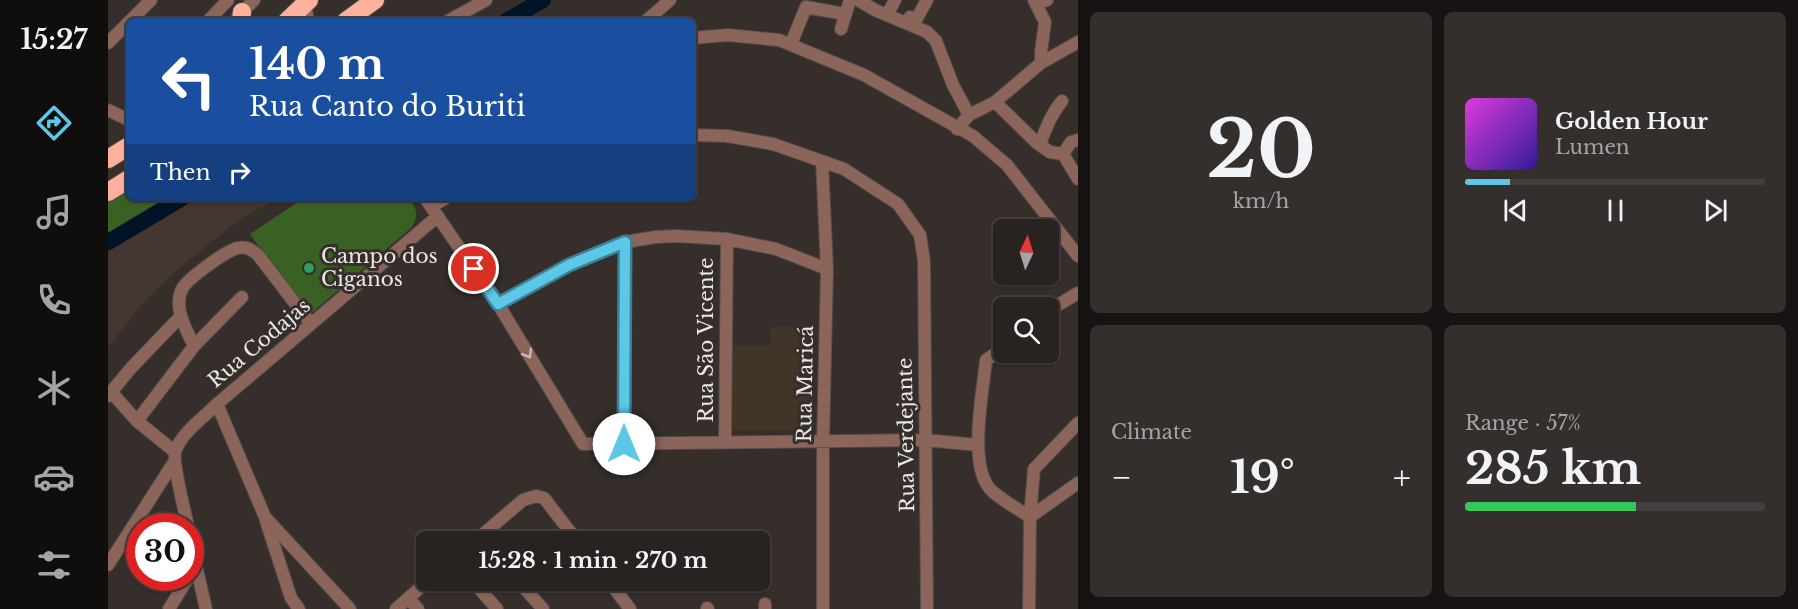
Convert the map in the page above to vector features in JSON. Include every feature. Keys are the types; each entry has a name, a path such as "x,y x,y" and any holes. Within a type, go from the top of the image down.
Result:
{"highway":[{"path":"350,18 375,0"},
{"path":"292,18 307,8"},
{"path":"108,159 126,148"},
{"path":"108,192 126,181"}],"street":[{"path":"132,18 151,0"},
{"path":"453,18 486,0"},
{"path":"649,18 670,0"},
{"path":"841,29 850,0"},
{"path":"858,0 927,33 936,41 953,85 969,115"},
{"path":"887,15 895,0"},
{"path":"906,24 910,17 916,20 927,0"},
{"path":"1039,1 1045,22 1041,63"},
{"path":"791,44 806,7 838,13"},
{"path":"218,18 240,11"},
{"path":"108,43 126,24"},
{"path":"696,38 727,35 771,39 791,44 864,75 973,136 1007,165 1078,256"},
{"path":"957,129 969,115 995,102 1041,63 1078,42"},
{"path":"1040,146 1044,131 1055,109 1062,101"},
{"path":"995,102 1040,146 1050,152 1063,154"},
{"path":"108,110 126,119"},
{"name":"Rua Verdejante","path":"696,135 727,136 773,144 844,169 898,204 920,235 924,261 927,609"},
{"path":"1063,154 1071,142 1078,140"},
{"path":"1063,154 1078,179"},
{"name":"Rua Maricá","path":"822,160 827,269 823,442 823,609"},
{"path":"429,204 498,304 583,444 925,440 978,445"},
{"name":"Rua Codajas","path":"108,565 188,431 311,324 429,204"},
{"path":"498,304 569,265 625,242 656,237 727,239 776,249 827,269"},
{"name":"Rua São Vicente","path":"725,442 727,239"},
{"path":"624,444 625,242"},
{"path":"194,346 180,317 182,289 224,254 239,248 249,248 258,255 311,324"},
{"path":"1059,304 1078,293"},
{"path":"137,421 194,346 242,297"},
{"path":"180,317 131,368 110,395 174,456 185,513"},
{"path":"993,355 986,360 978,445 979,464 990,489 1030,517"},
{"path":"217,404 265,517 291,598 299,609"},
{"path":"1029,609 1030,517 1034,469 1078,423"},
{"path":"1030,517 1078,483"},
{"path":"489,531 523,500 536,496 544,498 570,531"},
{"path":"265,517 350,609"},
{"path":"169,609 180,591"},
{"path":"199,591 206,609"},
{"path":"396,609 416,591"},
{"path":"481,591 496,609"},
{"path":"527,591 543,609"},
{"path":"616,591 630,609"},
{"path":"408,598 418,609"}],"shaded area":[{"path":"193,201 273,201 242,218 179,268 142,304 108,348 108,252"},
{"path":"771,327 813,327 814,431 729,431 729,346 770,346"}],"green space":[{"path":"126,192 126,201 172,201 108,238 108,202"},
{"name":"Campo dos Ciganos","path":"300,201 411,201 416,215 412,227 308,316 250,234"}],"waterway":[{"path":"511,18 543,0"},
{"path":"108,242 177,201"}],"place":[{"name":"Campo dos Ciganos","path":"309,268"}],"route":[{"path":"474,269 498,304 569,265 625,242 624,444"}]}
